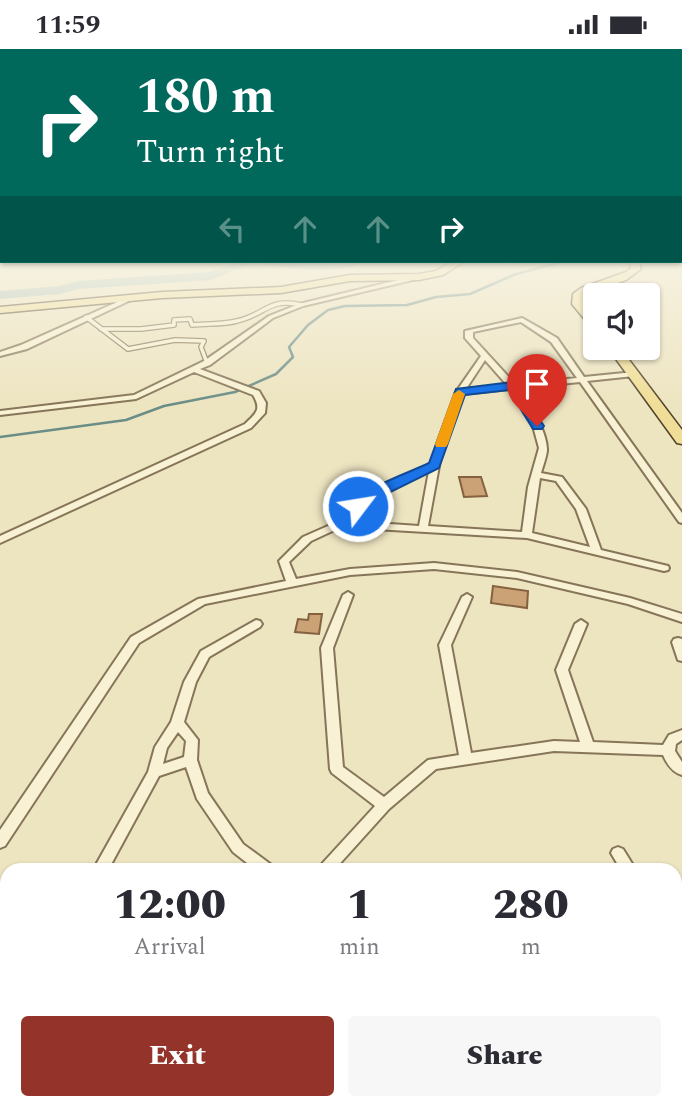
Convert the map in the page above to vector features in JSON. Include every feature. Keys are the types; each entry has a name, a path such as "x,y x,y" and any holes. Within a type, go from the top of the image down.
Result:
{"main road":[{"path":"0,310 46,305"},
{"path":"623,360 682,440"}],"street":[{"path":"0,354 24,347 113,305"},
{"path":"0,413 136,397 207,363 271,317 300,305"},
{"path":"527,535 543,448 537,426 512,386 469,338 470,331 522,320 554,340 682,520"},
{"path":"423,529 435,465 460,392 485,355"},
{"path":"0,540 248,426 261,413 262,403 256,393 192,369"},
{"path":"460,392 634,374"},
{"path":"340,524 345,515 371,496 435,465"},
{"path":"536,475 559,479 581,509 597,552"},
{"path":"292,582 284,561 307,539 340,524 527,535 664,568"},
{"path":"0,842 135,640 202,601 350,572 447,568 517,575 630,601 682,618"},
{"path":"348,595 327,648 337,769 384,805"},
{"path":"466,759 445,645 467,597"},
{"path":"104,863 154,772 161,747 177,723 190,682 205,654 256,624"},
{"path":"582,624 562,670 587,746"},
{"path":"678,642 682,657"},
{"path":"177,723 192,740 190,760 202,795 238,848 258,863"},
{"path":"682,735 673,738 668,750 674,764 682,770"},
{"path":"331,863 384,805 433,764 554,746 668,750"},
{"path":"154,772 190,760"},
{"path":"618,853 624,863"}],"lane":[{"path":"101,329 161,328 173,325 174,320 190,319 192,325 238,320 250,316 265,305"},
{"path":"86,317 128,349 171,339 191,338 204,341 201,347 207,363"}],"building":[{"path":"459,477 481,477 487,496 464,497"},
{"path":"493,586 528,591 527,608 491,603"},
{"path":"309,614 322,614 319,634 295,632 298,619 308,620"}],"waterway":[{"path":"0,437 126,420 164,406 235,392 276,374 293,357 289,347 308,325 328,310 345,306 378,305"}],"slow traffic":[{"path":"441,444 459,394"}],"route":[{"path":"358,506 371,496 435,465 460,392 512,386 520,394 537,426"}]}
